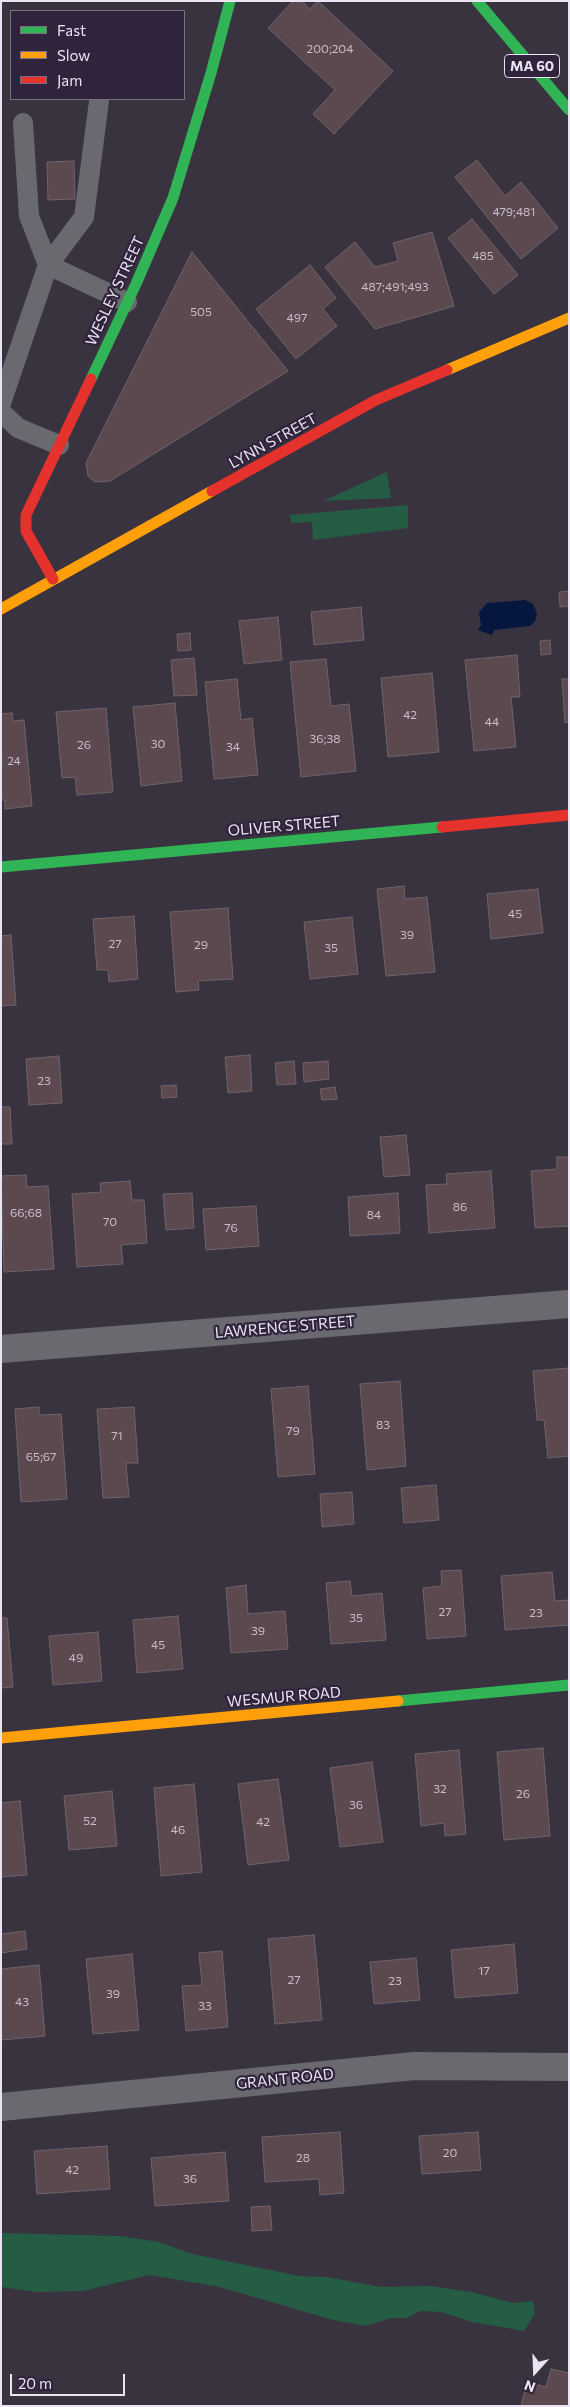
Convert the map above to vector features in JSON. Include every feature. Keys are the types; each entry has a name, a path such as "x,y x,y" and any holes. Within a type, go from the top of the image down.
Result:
{"street":[{"name":"WESLEY STREET","path":"53,579 32,545 24,524 29,506 128,302 173,198 211,73 230,1"},
{"name":"MA 60","path":"478,1 569,110"},
{"name":"LYNN STREET","path":"1,609 376,400 569,318"},
{"name":"OLIVER STREET","path":"1,867 569,815"},
{"name":"LAWRENCE STREET","path":"1,1350 569,1304"},
{"name":"WESMUR ROAD","path":"1,1738 569,1685"},
{"name":"GRANT ROAD","path":"1,2107 414,2066 569,2067"}],"lane":[{"path":"1,403 48,265 84,217 99,101"},
{"path":"23,123 29,216 48,265 128,302"},
{"path":"1,412 18,428 59,445"}],"green space":[{"path":"387,472 391,498 323,501"},
{"path":"408,505 408,528 313,540 312,522 291,523 290,515"},
{"path":"1,2233 120,2236 159,2242 192,2254 299,2276 327,2277 381,2287 430,2286 471,2292 513,2303 533,2301 535,2313 524,2331 472,2322 442,2312 421,2311 406,2318 391,2318 365,2326 333,2320 220,2287 149,2275 83,2291 37,2292 1,2287"}],"water":[{"path":"525,600 533,604 537,613 535,621 530,626 494,630 492,635 478,630 481,625 479,612 487,603"}],"building":[{"path":"293,1 302,1 310,9 318,1 393,71 334,134 313,114 335,90 268,28"},
{"path":"477,160 505,196 521,182 558,228 521,259 455,177"},
{"path":"74,161 75,199 48,200 47,162"},
{"path":"472,219 518,275 494,294 448,238"},
{"path":"432,232 454,306 375,329 325,267 355,242 375,267 398,261 393,243"},
{"path":"192,252 288,371 110,481 95,482 88,476 86,463"},
{"path":"310,265 336,298 323,309 337,326 296,359 256,309"},
{"path":"569,591 569,606 560,607 559,592"},
{"path":"361,607 364,640 314,645 311,612"},
{"path":"278,617 282,660 244,664 239,621"},
{"path":"190,633 191,650 178,651 177,634"},
{"path":"550,640 551,654 541,655 540,641"},
{"path":"517,655 520,697 511,697 516,747 474,751 465,660"},
{"path":"194,658 197,695 174,696 171,660"},
{"path":"326,659 331,706 349,704 356,771 301,777 290,662"},
{"path":"432,673 439,752 388,757 381,678"},
{"path":"237,679 241,720 252,718 258,775 214,779 205,682"},
{"path":"562,679 569,679 569,722 565,723"},
{"path":"175,703 182,781 141,786 133,707"},
{"path":"106,708 113,792 77,795 75,777 62,778 56,712"},
{"path":"12,713 13,721 24,720 32,806 5,809 5,800 1,800 1,714"},
{"path":"404,886 405,899 427,897 435,972 386,976 377,889"},
{"path":"538,889 543,933 491,939 487,894"},
{"path":"228,908 233,979 198,981 199,990 176,992 170,912"},
{"path":"134,916 138,979 109,982 108,970 97,970 93,919"},
{"path":"352,917 358,974 310,979 304,922"},
{"path":"11,935 16,1005 1,1006 1,936"},
{"path":"250,1055 252,1091 228,1093 225,1057"},
{"path":"59,1056 62,1103 29,1105 26,1059"},
{"path":"294,1061 296,1084 277,1085 275,1063"},
{"path":"328,1061 329,1079 304,1082 303,1063"},
{"path":"176,1085 177,1097 162,1098 161,1086"},
{"path":"335,1087 337,1099 322,1100 320,1089"},
{"path":"1,1107 10,1107 12,1144 1,1144"},
{"path":"406,1135 410,1175 384,1177 380,1137"},
{"path":"557,1157 569,1157 569,1226 535,1228 531,1171 557,1169"},
{"path":"491,1171 495,1228 429,1233 426,1185 447,1184 446,1174"},
{"path":"26,1175 27,1187 48,1186 54,1269 4,1272 1,1176"},
{"path":"130,1181 132,1200 144,1200 147,1243 121,1245 123,1264 77,1267 72,1194 101,1192 100,1183"},
{"path":"192,1193 194,1228 166,1230 163,1194"},
{"path":"398,1193 400,1233 350,1236 348,1197"},
{"path":"256,1206 259,1246 206,1250 203,1209"},
{"path":"569,1368 569,1456 548,1458 544,1420 537,1420 533,1371"},
{"path":"400,1381 406,1466 367,1470 360,1384"},
{"path":"308,1386 315,1474 278,1477 271,1389"},
{"path":"39,1407 39,1415 61,1414 67,1499 21,1502 15,1409"},
{"path":"134,1407 138,1463 126,1463 129,1497 103,1498 97,1409"},
{"path":"436,1485 439,1520 404,1523 401,1488"},
{"path":"352,1492 354,1524 322,1527 320,1494"},
{"path":"461,1570 466,1636 427,1639 423,1588 442,1586 441,1571"},
{"path":"552,1572 555,1601 569,1600 569,1625 505,1630 501,1576"},
{"path":"350,1581 352,1596 382,1593 386,1640 331,1644 326,1583"},
{"path":"246,1585 248,1614 285,1611 288,1649 231,1653 226,1588"},
{"path":"178,1616 183,1669 137,1673 133,1620"},
{"path":"1,1618 7,1618 13,1687 1,1688"},
{"path":"98,1632 102,1681 53,1685 49,1636"},
{"path":"543,1748 550,1836 504,1840 497,1752"},
{"path":"459,1750 466,1834 445,1836 444,1823 421,1826 415,1754"},
{"path":"372,1762 383,1842 340,1847 330,1768"},
{"path":"278,1779 289,1860 248,1865 238,1784"},
{"path":"194,1784 202,1872 161,1876 154,1788"},
{"path":"112,1791 117,1846 69,1850 64,1796"},
{"path":"20,1801 27,1875 1,1877 1,1803"},
{"path":"25,1931 27,1949 1,1953 1,1934"},
{"path":"314,1935 322,2020 275,2024 268,1939"},
{"path":"514,1944 518,1993 455,1998 451,1950"},
{"path":"222,1951 228,2027 186,2031 182,1986 202,1985 199,1953"},
{"path":"132,1954 139,2030 93,2034 86,1959"},
{"path":"416,1958 420,2000 374,2004 370,1962"},
{"path":"39,1965 45,2036 1,2040 1,1969"},
{"path":"340,2132 344,2193 320,2195 319,2179 265,2182 262,2137"},
{"path":"478,2132 481,2170 422,2174 419,2136"},
{"path":"107,2146 110,2189 37,2194 34,2151"},
{"path":"225,2152 229,2201 155,2206 151,2158"},
{"path":"270,2206 272,2230 252,2231 251,2207"},
{"path":"551,2369 569,2373 569,2406 521,2406 527,2382 546,2387"}],"traffic: fast":[{"path":"91,379 136,284 173,198 211,73 230,1"},
{"path":"477,1 569,110"},
{"path":"1,867 442,827"},
{"path":"398,1701 569,1685"}],"traffic: slow":[{"path":"447,370 569,318"},
{"path":"1,609 212,491"},
{"path":"1,1738 398,1701"}],"traffic: jam":[{"path":"212,491 376,400 447,370"},
{"path":"53,579 26,531 26,515 91,379"},
{"path":"442,827 569,815"}]}
